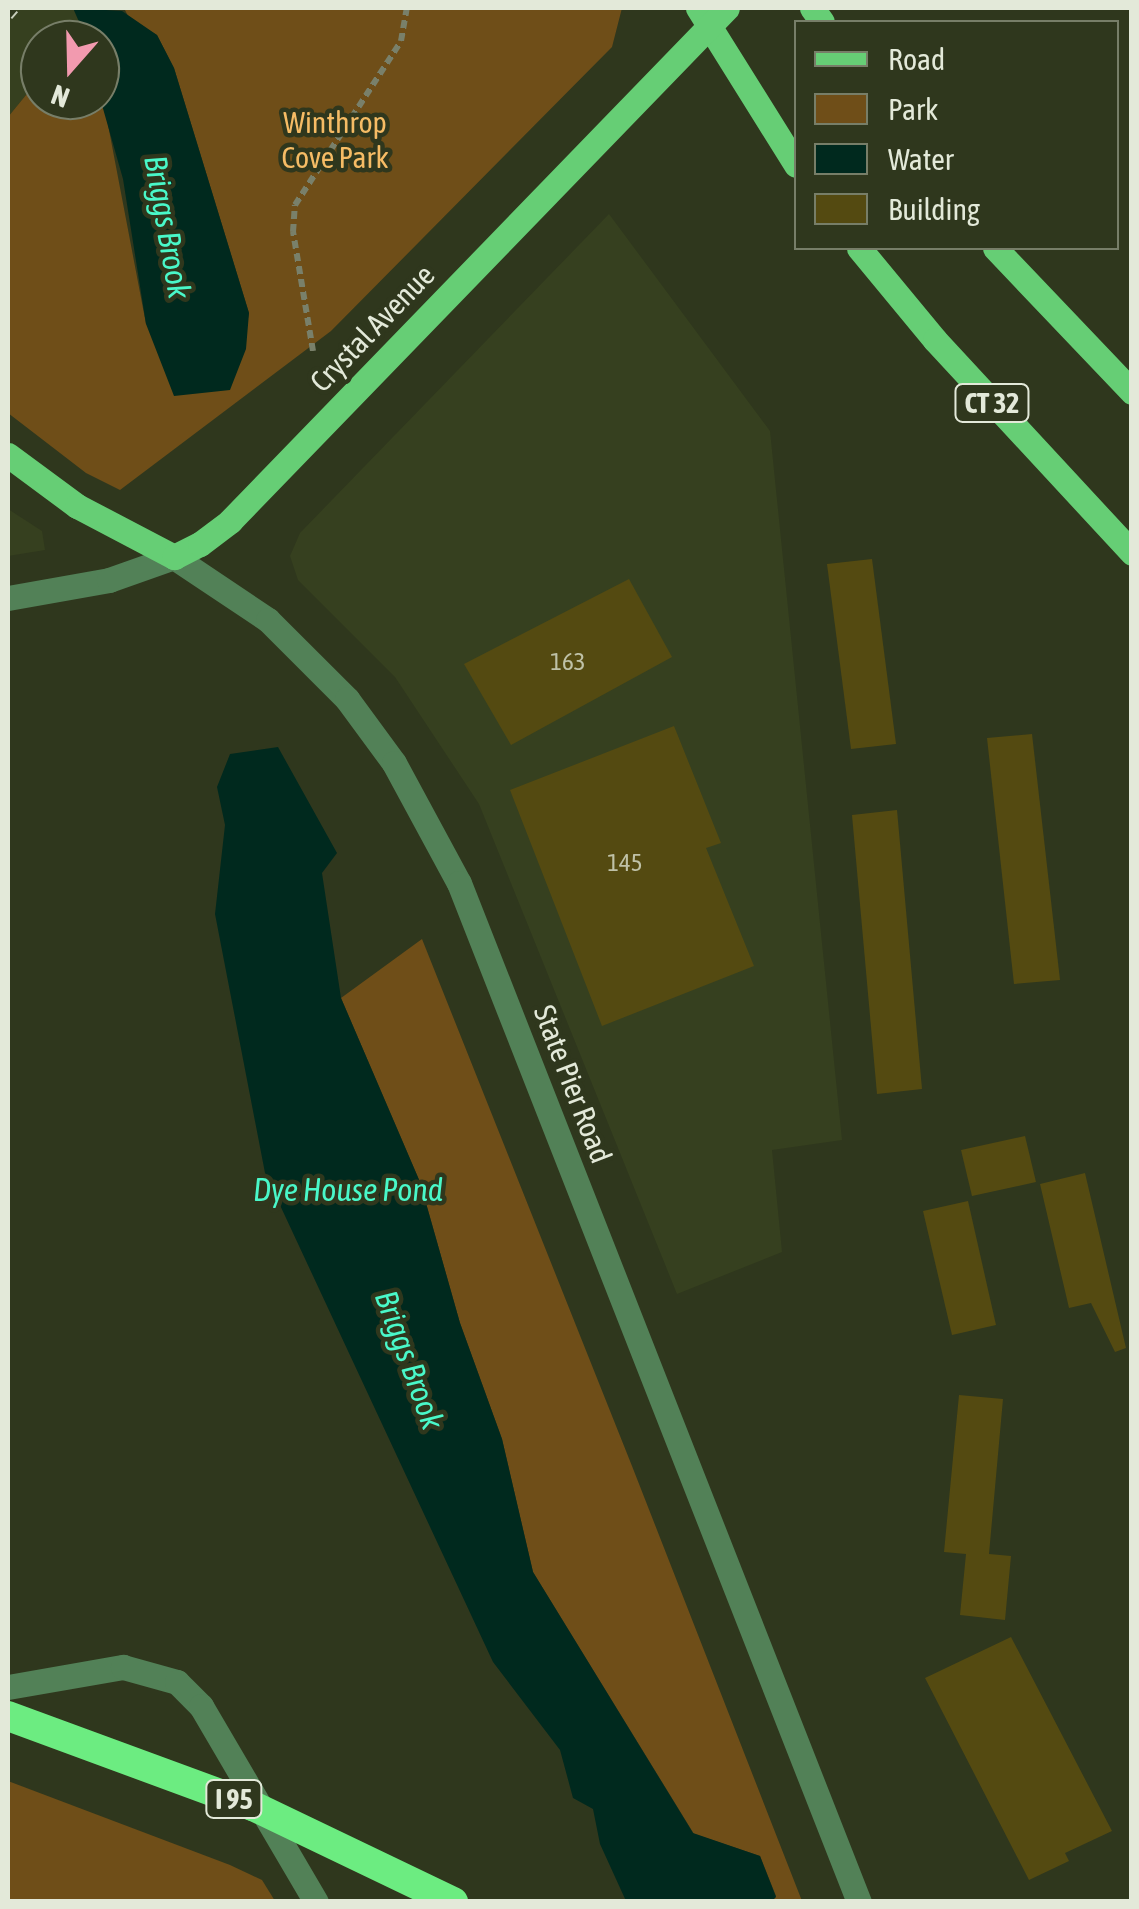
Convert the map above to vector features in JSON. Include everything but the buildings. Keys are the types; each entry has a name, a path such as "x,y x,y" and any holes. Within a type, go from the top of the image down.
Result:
{"highway":[{"name":"I 95","path":"8,1716 254,1806 453,1902"}],"main road":[{"name":"Crystal Avenue","path":"174,558 230,521 703,17 727,8"},
{"path":"703,17 794,162"},
{"name":"CT 32","path":"860,250 935,340 1132,552"},
{"path":"997,250 1132,392"},
{"name":"State Pier Road","path":"8,455 77,506 174,558"}],"street":[{"name":"Crystal Avenue","path":"8,598 109,580 174,558"},
{"name":"State Pier Road","path":"174,558 220,584 318,667 394,763 441,842 859,1902"},
{"path":"8,1687 122,1666 153,1671 176,1682 201,1706 316,1902"}],"path":[{"path":"313,352 292,232 295,204 401,42 407,8"}],"shaded area":[{"path":"8,8 73,8 78,20 20,20 20,102 8,117"},
{"path":"609,214 770,431 842,1140 772,1150 782,1252 677,1294 479,804 395,677 298,580 290,556 300,533"},
{"path":"8,509 42,531 45,550 8,556"}],"green space":[{"name":"Winthrop Cove Park","path":"124,8 622,8 612,47 331,331 120,490 86,473 8,413 8,117 20,102 20,120 107,120 146,324 240,361 249,313 174,68 157,35 130,20"},
{"path":"422,939 802,1901 772,1901 776,1896 760,1856 694,1834 533,1572 502,1439 460,1323 420,1182 341,998"},
{"path":"8,1781 230,1865 262,1880 275,1901 8,1901"}],"water":[{"name":"Briggs Brook","path":"73,8 122,11 157,35 174,68 249,313 246,349 230,390 174,396 146,324 123,179 106,120 120,120 120,20 78,20"},
{"name":"Dye House Pond","path":"278,747 337,853 322,873 341,998 420,1182 460,1323 502,1439 533,1572 693,1833 760,1856 776,1897 772,1901 626,1901 600,1844 593,1809 573,1798 560,1750 493,1662 265,1173 215,914 225,825 217,787 230,754"}],"railway":[{"path":"8,15 14,8"}]}
